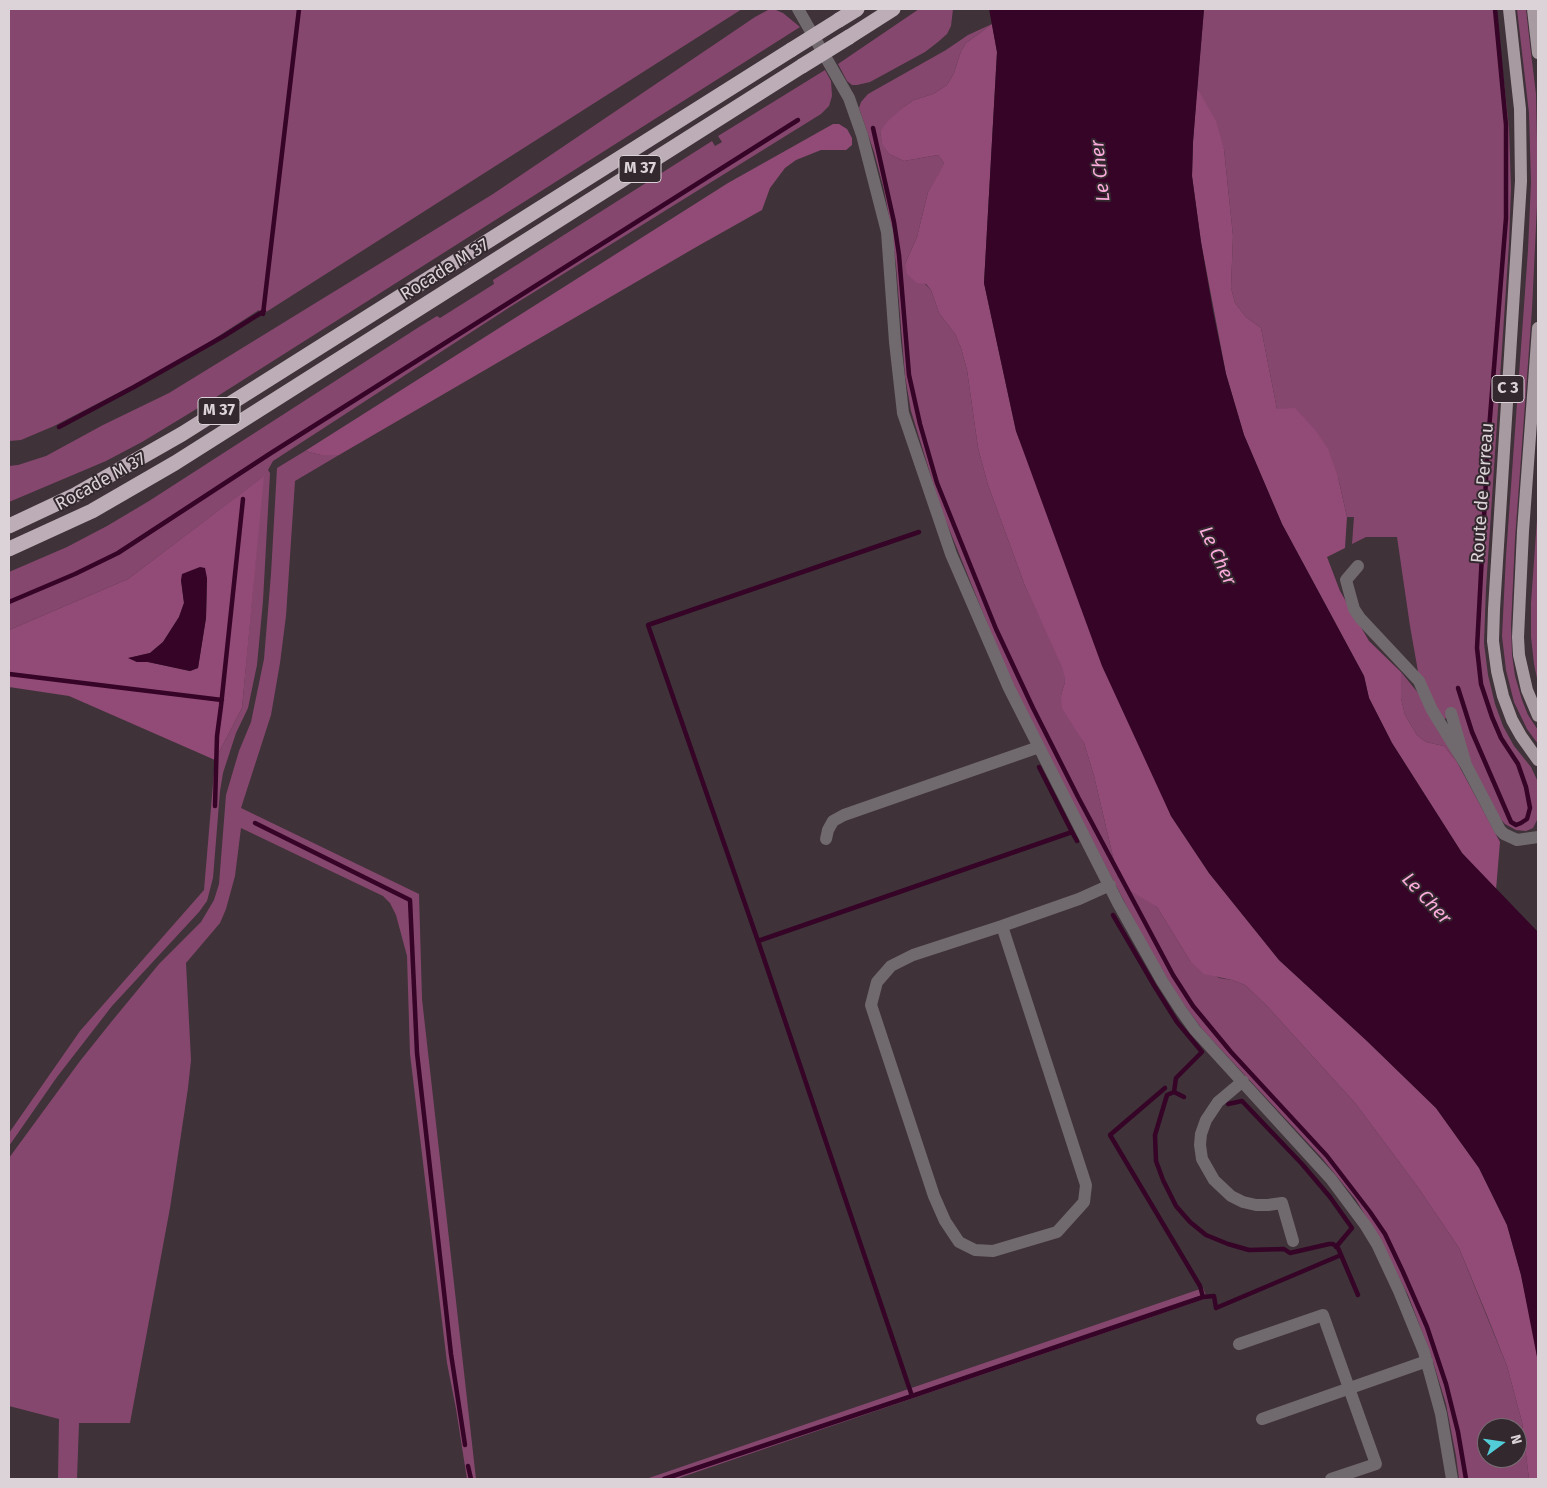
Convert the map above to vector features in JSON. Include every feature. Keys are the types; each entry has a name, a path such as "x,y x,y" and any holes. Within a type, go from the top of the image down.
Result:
{"highway":[{"name":"Rocade M 37","path":"9,526 75,495 166,444 856,9"},
{"name":"Rocade M 37","path":"9,549 92,511 175,463 893,9"},
{"path":"9,518 34,515"}],"main road":[{"name":"Route de Perreau","path":"1509,9 1520,109 1521,181 1493,641 1503,696 1512,720 1538,760"},
{"path":"1533,9 1538,53"},
{"name":"C 3","path":"1538,328 1523,531 1518,637 1519,654 1526,690 1538,716"}],"street":[{"path":"798,9 849,98 866,150 887,232 895,342 903,413 951,554 1009,688 1110,886 1162,981 1180,1009 1195,1030 1331,1179 1366,1226 1399,1291 1414,1325 1426,1360 1441,1414 1452,1479"},
{"path":"1358,566 1346,580 1354,608 1360,618 1419,680 1432,710 1466,765 1495,822 1504,834 1517,840 1538,838"},
{"path":"1451,714 1466,765"},
{"path":"826,839 833,821 844,814 1039,748"},
{"path":"1002,926 1086,1185 1084,1202 1057,1232 993,1251 975,1250 959,1242 945,1221 930,1187 871,1005 877,982 891,966 913,955 1002,926 1110,886"},
{"path":"1242,1080 1218,1102 1206,1120 1201,1134 1202,1159 1214,1180 1230,1196 1242,1202 1256,1205 1282,1203 1293,1241"},
{"path":"1240,1344 1323,1315 1376,1464 1331,1479"},
{"path":"1262,1419 1426,1360"}],"shaded area":[{"path":"9,9 742,9 263,314 259,316 259,310 180,361 54,426 21,440 9,441"},
{"path":"919,9 953,9 951,26 947,34 925,52 870,82 852,85 847,81 838,64"},
{"path":"1204,9 1496,9 1509,128 1511,188 1484,643 1488,675 1503,726 1514,746 1531,767 1538,782 1537,820 1533,828 1526,831 1516,830 1505,824 1495,813 1449,718 1442,719 1419,677 1397,537 1366,537 1352,544 1354,517 1347,517 1338,477 1277,409 1261,328 1246,317 1235,303 1231,288 1233,236 1224,149 1197,88"},
{"path":"1517,9 1526,9 1536,94 1538,185 1532,309 1515,539 1511,626 1515,676 1528,715 1538,730 1538,744 1527,729 1514,702 1506,670 1502,636 1531,182 1529,113"},
{"path":"768,10 776,10 783,13 800,27 213,399 142,442 106,461 9,502 9,466 46,456 103,425 169,393 493,194"},
{"path":"992,24 966,43 947,85 933,94 914,100 902,108 880,131 882,143 889,154 904,161 938,155 944,163 942,170 928,192 917,237 905,264 931,290 939,313 955,334 961,348 967,370 978,448 988,485 1025,586 1064,669 1065,682 1061,695 1084,743 1094,776 1118,878 1157,907 1190,961 1219,978 1245,985 1267,1006 1355,1103 1417,1186 1459,1248 1507,1366 1521,1418 1477,1418 1477,1468 1527,1468 1527,1463 1529,1479 1459,1479 1446,1404 1430,1352 1408,1295 1377,1235 1356,1200 1321,1157 1202,1029 1180,999 1148,947 1015,692 941,509 911,411 905,376 891,227 874,152 859,108 861,102 868,94 946,50 968,35"},
{"path":"992,24 997,52 984,283 1016,431 1171,816 1209,873 1279,960 1436,1108 1479,1168 1507,1225 1521,1275 1533,1331 1538,1362 1538,1479 1529,1479 1527,1418 1521,1418 1507,1366 1488,1318 1459,1248 1417,1186 1355,1103 1267,1006 1245,985 1204,974 1190,961 1157,907 1127,889 1118,878 1094,776 1084,743 1062,708 1061,695 1065,682 1063,669 1025,586 988,485 978,448 967,370 961,348 955,334 939,313 931,290 926,284 917,283 907,274 905,264 917,237 928,192 944,163 938,155 904,161 889,154 882,144 880,131 902,108 914,100 933,94 947,85 966,43"},
{"path":"825,70 831,81 832,96 829,106 821,114 510,307 273,461 268,470 270,473 263,601 257,665 248,708 236,733 223,773 213,878 207,901 112,1006 57,1077 9,1146 9,1133 80,1031 204,890 215,760 242,708 263,477 128,579 9,630 9,572 67,547 149,501 419,327 437,316 440,318 494,284 493,280 712,141 715,146 722,142 718,136"},
{"path":"1197,88 1216,121 1224,149 1233,236 1231,288 1235,303 1246,317 1261,328 1277,409 1295,408 1316,431 1328,449 1338,477 1347,517 1345,548 1327,557 1340,591 1369,641 1401,672 1401,698 1405,715 1417,735 1426,742 1444,746 1457,762 1500,842 1496,890 1462,853 1392,743 1369,698 1364,676 1282,524 1244,435 1226,374 1201,242 1192,176"},
{"path":"833,124 839,124 847,129 852,138 852,145 846,150 821,150 796,160 785,168 770,188 762,210 339,455 321,455 305,451 728,183"},
{"path":"305,451 321,455 339,455 295,481 286,616 280,663 271,715 241,808 419,894 422,999 476,1479 467,1479 447,1363 410,1054 407,956 396,915 390,903 383,896 241,828 235,876 226,909 220,923 186,963 191,1060 188,1088 170,1208 130,1423 79,1423 77,1479 58,1479 59,1419 9,1406 9,1158 80,1061 159,964 201,922 214,900 219,884 226,795 239,751 251,722 264,659 277,468"},
{"path":"264,476 242,708 215,760 69,696 9,687 9,630 128,579","holes":["207,578 206,618 198,668 190,671 148,662 137,662 129,658 150,653 163,642 179,617 184,603 181,580"]},
{"path":"1538,505 1538,683 1531,637 1531,603"},
{"path":"1401,672 1419,694 1457,762 1444,746 1426,742 1417,735 1405,715 1401,698"},
{"path":"1203,1288 1207,1298 676,1479 646,1479"}],"water":[{"name":"Le Cher","path":"989,9 1204,9 1192,176 1213,311 1226,374 1244,435 1282,524 1364,676 1369,698 1392,743 1462,853 1538,932 1538,1362 1521,1275 1507,1225 1479,1168 1436,1108 1279,960 1209,873 1171,816 1102,666 1016,431 984,283 997,52"},
{"path":"200,567 205,568 207,578 206,618 198,668 190,671 148,662 137,662 128,658 150,653 163,642 179,617 184,603 182,574"}],"waterway":[{"path":"263,314 299,9"},
{"path":"1458,688 1472,732 1511,822 1516,825 1521,823 1527,819 1530,808 1526,787 1518,764 1501,738 1492,717 1481,684 1477,648 1488,442 1506,218 1506,125 1495,9"},
{"path":"9,602 75,574 118,553 271,453 798,120"},
{"path":"873,128 894,222 899,255 909,375 920,424 937,483 996,629 1078,797 1173,975 1193,1006 1231,1052 1327,1156 1385,1234 1427,1327 1446,1384 1458,1432 1466,1479"},
{"path":"59,427 134,387 264,311"},
{"path":"215,806 217,736 243,499"},
{"path":"664,1479 912,1396 758,941 648,625 919,532"},
{"path":"9,674 222,700"},
{"path":"758,941 1072,832 1039,767"},
{"path":"255,823 410,900 417,1053 451,1354 465,1445"},
{"path":"1072,832 1077,841"},
{"path":"1113,915 1177,1022 1202,1052 1176,1078 1174,1092"},
{"path":"1165,1088 1110,1135 1200,1286 1203,1297"},
{"path":"912,1396 1203,1297 1214,1296 1216,1308 1341,1255 1338,1248 1333,1244 1290,1253 1284,1249 1249,1250 1206,1235 1190,1222 1176,1206 1156,1161 1155,1135 1167,1095 1174,1092 1184,1097"},
{"path":"1228,1104 1242,1101 1302,1164 1330,1197 1352,1228 1336,1247"},
{"path":"1341,1255 1358,1295"},
{"path":"468,1466 471,1479"}]}
